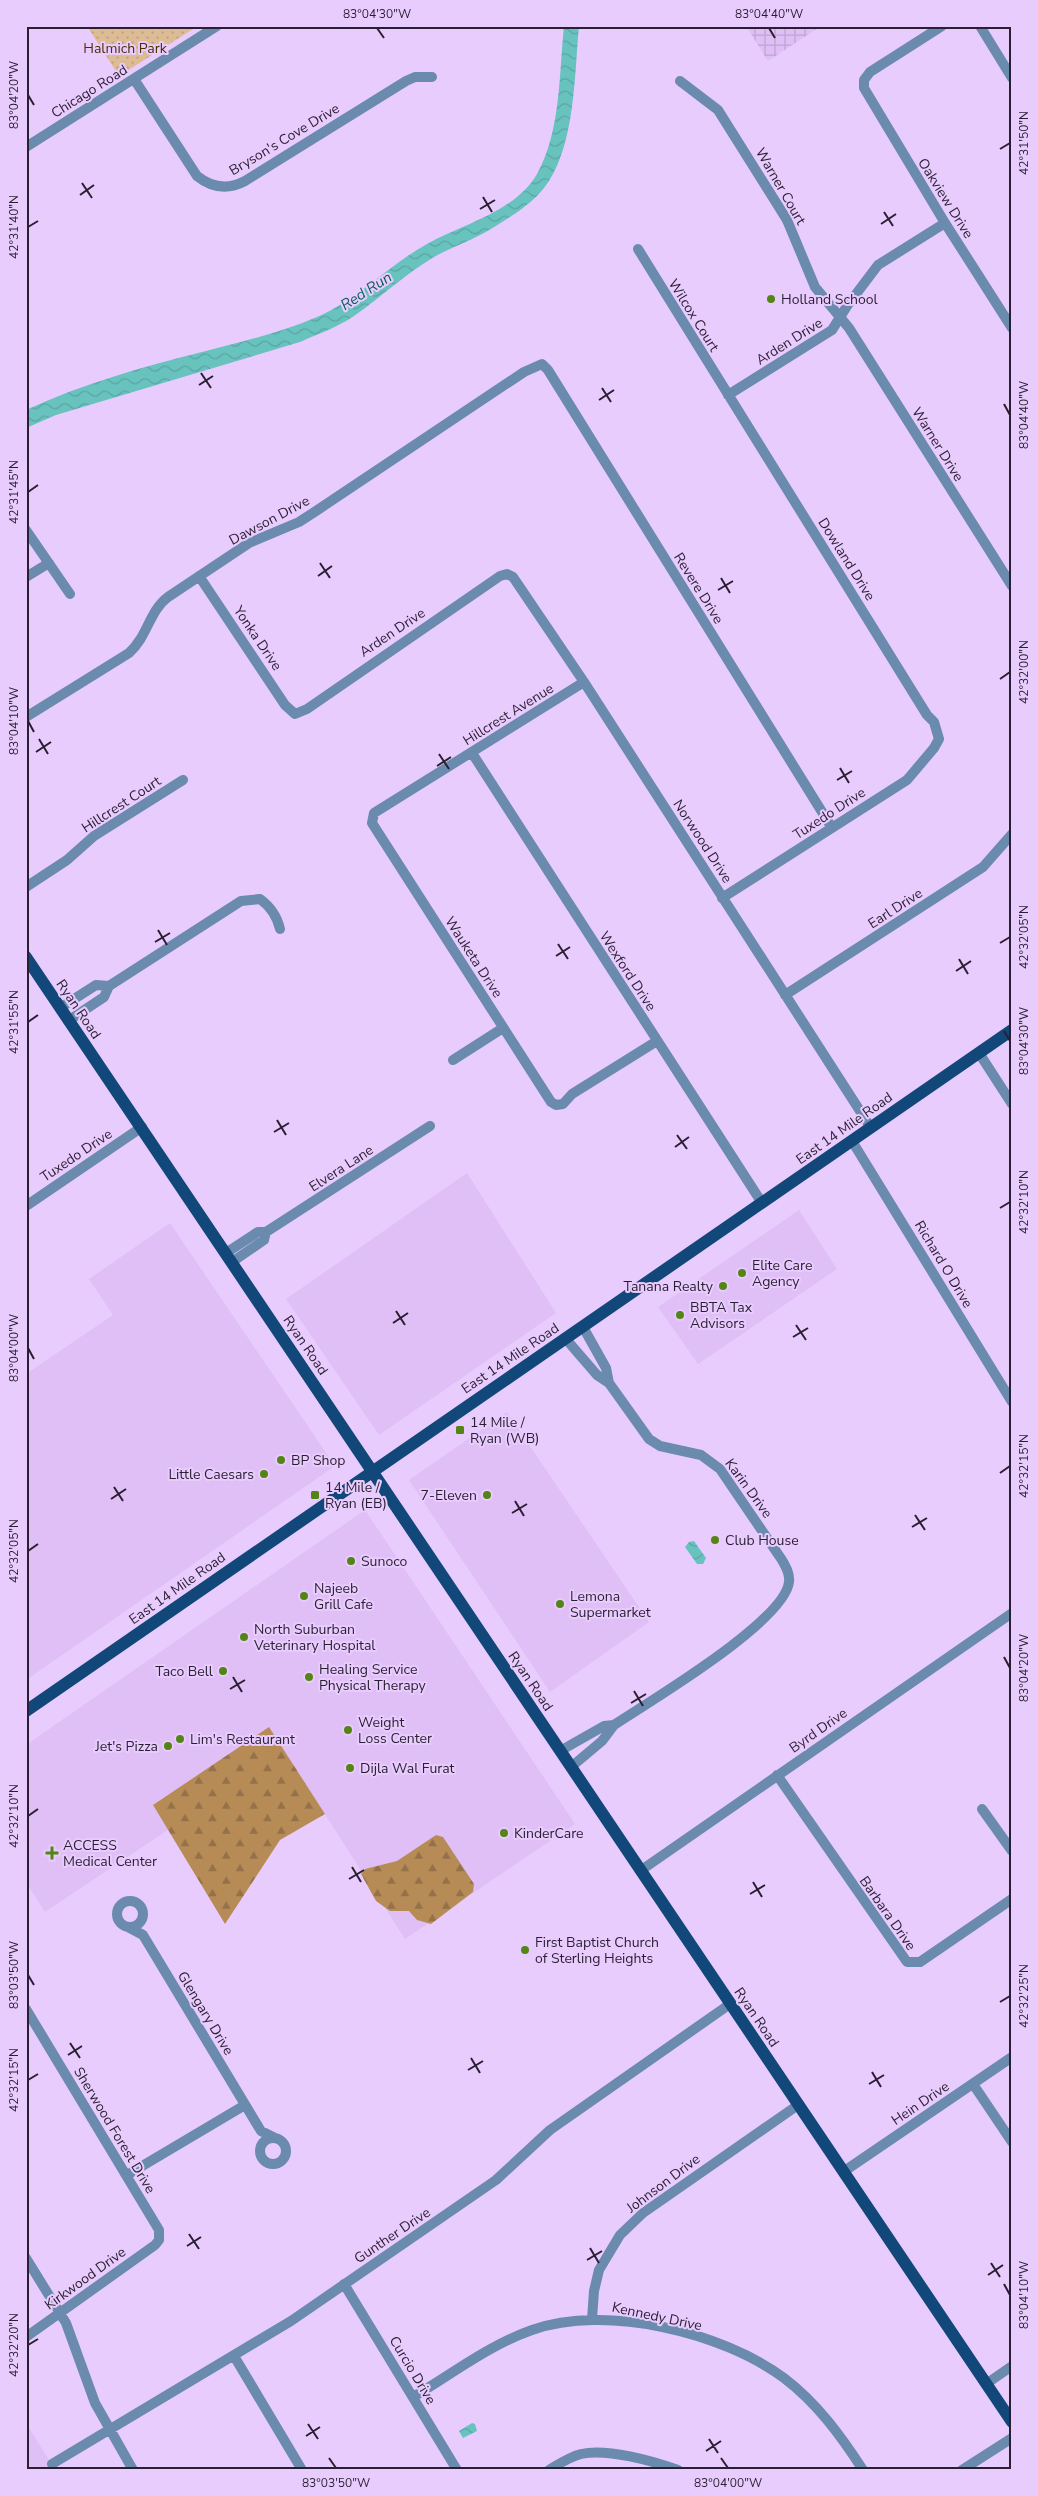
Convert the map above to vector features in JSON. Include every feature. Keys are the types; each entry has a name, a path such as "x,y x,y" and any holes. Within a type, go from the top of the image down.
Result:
{"main road":[{"name":"Ryan Road","path":"26,957 1012,2422"},
{"name":"East 14 Mile Road","path":"26,1711 1012,1030"}],"street":[{"name":"Chicago Road","path":"26,147 217,26"},
{"name":"Oakview Drive","path":"942,26 870,72 864,80 866,94 1012,328"},
{"path":"980,26 1012,78"},
{"name":"Bryson's Cove Drive","path":"134,79 197,176 211,184 228,187 245,181 406,81 415,77 432,77"},
{"name":"Warner Court","path":"680,81 718,110 787,220 815,287 841,318"},
{"name":"Arden Drive","path":"728,395 832,330 847,306 878,265 945,223"},
{"name":"Wilcox Court","path":"638,249 728,395"},
{"name":"Warner Drive","path":"841,318 1012,586"},
{"name":"Dawson Drive","path":"26,717 129,653 141,641 162,601 249,543 299,522 524,372 542,364"},
{"name":"Revere Drive","path":"542,364 548,370 832,828"},
{"name":"Dowland Drive","path":"728,395 923,708 934,722 939,739"},
{"path":"26,530 70,594"},
{"path":"26,577 48,563"},
{"name":"Arden Drive","path":"295,714 307,709 489,583 507,574"},
{"name":"Norwood Drive","path":"507,574 516,580 584,682 871,1128"},
{"name":"Yonka Drive","path":"199,576 285,705 295,714"},
{"name":"Hillcrest Avenue","path":"372,818 374,813 584,682"},
{"name":"Tuxedo Drive","path":"722,898 907,780 934,748 939,739"},
{"name":"Wexford Drive","path":"472,753 762,1203"},
{"name":"Hillcrest Court","path":"26,888 68,860 94,836 183,780"},
{"name":"Wauketa Drive","path":"372,818 376,831 551,1102 560,1106 572,1094 657,1041"},
{"name":"Earl Drive","path":"785,995 982,868 1012,834"},
{"path":"68,1021 104,996 109,986 241,901 260,899 269,906 277,919 280,929"},
{"path":"60,1008 96,985 109,986"},
{"path":"453,1060 502,1028"},
{"path":"979,1053 1012,1104"},
{"name":"Elvera Lane","path":"229,1257 258,1232 266,1232 430,1126"},
{"name":"Tuxedo Drive","path":"26,1206 142,1127"},
{"name":"Richard O Drive","path":"852,1141 1012,1402"},
{"name":"Karin Drive","path":"583,1327 606,1368 610,1384"},
{"name":"Karin Drive","path":"565,1338 597,1375 610,1384 649,1439 660,1446 701,1455 720,1469 782,1560 787,1570 789,1582 780,1599 751,1632 614,1725 602,1742 571,1767"},
{"name":"Byrd Drive","path":"640,1871 1012,1613"},
{"name":"Karin Drive","path":"560,1751 604,1726 614,1725"},
{"name":"Barbara Drive","path":"777,1775 906,1962 920,1962 1012,1899"},
{"path":"982,1808 1012,1851"},
{"path":"128,1927 137,1925 142,1918 140,1906 134,1901 125,1902 119,1907 117,1915 120,1923 143,1935"},
{"name":"Glengary Drive","path":"142,1918 143,1935 261,2131"},
{"name":"Gunther Drive","path":"52,2464 234,2356 344,2284 496,2180 550,2130 730,2004"},
{"name":"Sherwood Forest Drive","path":"26,2009 159,2230 159,2240"},
{"name":"Hein Drive","path":"843,2172 1012,2057"},
{"path":"973,2084 1012,2142"},
{"path":"127,2176 245,2104"},
{"name":"Johnson Drive","path":"592,2318 594,2291 599,2270 620,2235 643,2212 798,2105"},
{"path":"261,2131 275,2138 282,2142 286,2149 285,2157 278,2163 266,2162 261,2155 261,2131"},
{"path":"261,2146 266,2140 275,2138"},
{"name":"Kirkwood Drive","path":"26,2337 159,2240"},
{"path":"26,2258 72,2334 95,2404 133,2470"},
{"name":"Curcio Drive","path":"344,2284 457,2470"},
{"name":"Kennedy Drive","path":"413,2397 507,2340 559,2322 592,2318 627,2321 692,2335 724,2345 760,2363 784,2378 820,2411 863,2470"},
{"path":"234,2356 302,2470"},
{"path":"986,2384 1012,2366"},
{"path":"962,2470 1012,2438"},
{"path":"549,2470 568,2459 594,2452 611,2454 678,2470"}],"shaded area":[{"path":"746,26 821,26 768,61"},
{"path":"467,1173 556,1313 379,1435 286,1299"},
{"path":"799,1210 837,1269 698,1364 658,1307"},
{"path":"170,1223 335,1466 26,1680 26,1374 113,1315 89,1279"},
{"path":"507,1412 649,1622 550,1692 409,1480"},
{"path":"365,1510 575,1824 405,1939 269,1727 153,1805 168,1830 45,1912 26,1882 26,1745"},
{"path":"26,2423 46,2455 55,2470 26,2470"}],"green space":[{"name":"Halmich Park","path":"87,26 198,26 119,76"},
{"path":"269,1727 325,1814 280,1840 225,1924 153,1805"},
{"path":"436,1835 443,1837 474,1884 473,1892 431,1924 417,1920 409,1911 390,1911 376,1901 361,1874 365,1869 397,1861"}],"water":[{"name":"Red Run","path":"564,26 579,26 574,92 566,139 550,180 537,196 521,210 484,233 441,253 423,264 354,316 328,330 300,342 56,415 26,428 26,410 69,392 135,370 245,341 303,323 332,310 413,252 487,216 516,198 537,174 551,139 558,102"},
{"path":"694,1541 706,1558 703,1564 697,1564 685,1547 689,1542"},
{"path":"472,2423 475,2424 477,2431 463,2438 459,2431"}],"place":[{"name":"Holland School","path":"771,299"},
{"name":"Elite Care Agency","path":"742,1273"},
{"name":"Tanana Realty","path":"723,1286"},
{"name":"BBTA Tax Advisors","path":"680,1315"},
{"name":"14 Mile / Ryan (WB)","path":"460,1430"},
{"name":"BP Shop","path":"281,1460"},
{"name":"Little Caesars","path":"264,1474"},
{"name":"14 Mile / Ryan (EB)","path":"315,1495"},
{"name":"7-Eleven","path":"487,1495"},
{"name":"Club House","path":"715,1540"},
{"name":"Sunoco","path":"351,1561"},
{"name":"Najeeb Grill Cafe","path":"304,1596"},
{"name":"Lemona Supermarket","path":"560,1604"},
{"name":"North Suburban Veterinary Hospital","path":"244,1637"},
{"name":"Taco Bell","path":"223,1671"},
{"name":"Healing Service Physical Therapy","path":"309,1677"},
{"name":"Weight Loss Center","path":"348,1730"},
{"name":"Lim's Restaurant","path":"180,1739"},
{"name":"Jet's Pizza","path":"168,1746"},
{"name":"Dijla Wal Furat","path":"350,1768"},
{"name":"KinderCare","path":"504,1833"},
{"name":"ACCESS Medical Center","path":"52,1853"},
{"name":"First Baptist Church of Sterling Heights","path":"525,1950"}]}
